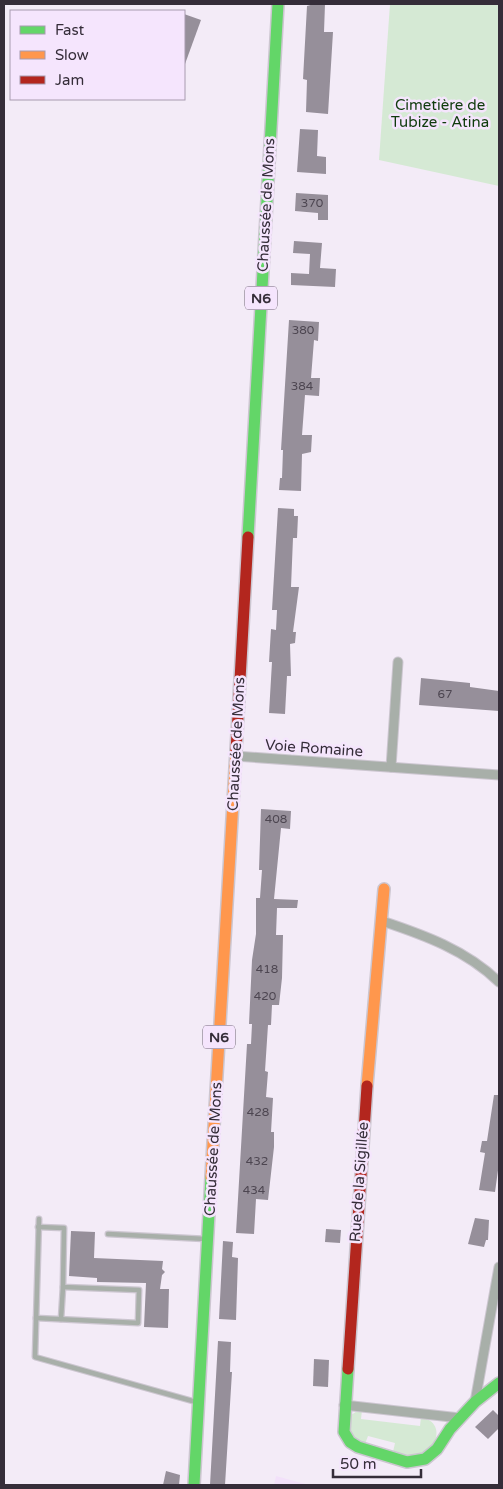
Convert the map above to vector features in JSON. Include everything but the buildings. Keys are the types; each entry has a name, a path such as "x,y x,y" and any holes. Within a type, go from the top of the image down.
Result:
{"main road":[{"name":"Chaussée de Mons","path":"194,1485 278,4"},
{"name":"Rue de la Sigillée","path":"384,889 361,1154 344,1405 344,1432 350,1442 358,1447 414,1462 432,1454 460,1418"},
{"path":"460,1418 474,1402 499,1383"}],"street":[{"path":"391,767 398,662"},
{"name":"Voie Romaine","path":"235,756 499,775"},
{"path":"382,920 434,938 463,954 499,982"},
{"path":"474,1402 499,1267"},
{"path":"344,1405 460,1418"}],"lane":[{"path":"39,1219 35,1357 200,1404"},
{"path":"38,1227 64,1228 61,1319"},
{"path":"108,1234 207,1239"},
{"path":"36,1318 138,1323 139,1290 62,1287"}],"shaded area":[{"path":"276,1476 309,1485 274,1485"}],"green space":[{"name":"Cimetière de Tubize - Atina","path":"390,4 499,4 499,186 379,160"},
{"path":"362,1410 361,1419 420,1426 421,1417 430,1420 437,1432 436,1439 427,1451 410,1457 393,1452 395,1443 368,1436 365,1444 356,1441 350,1434 351,1415"}],"traffic: fast":[{"path":"248,537 278,4"},
{"path":"194,1485 211,1177"},
{"path":"348,1369 344,1432 350,1442 358,1447 407,1462 425,1459 437,1449 450,1429 475,1402 499,1383"}],"traffic: slow":[{"path":"211,1177 236,751"},
{"path":"367,1086 384,889"}],"traffic: jam":[{"path":"236,751 248,537"},
{"path":"348,1369 367,1086"}]}
